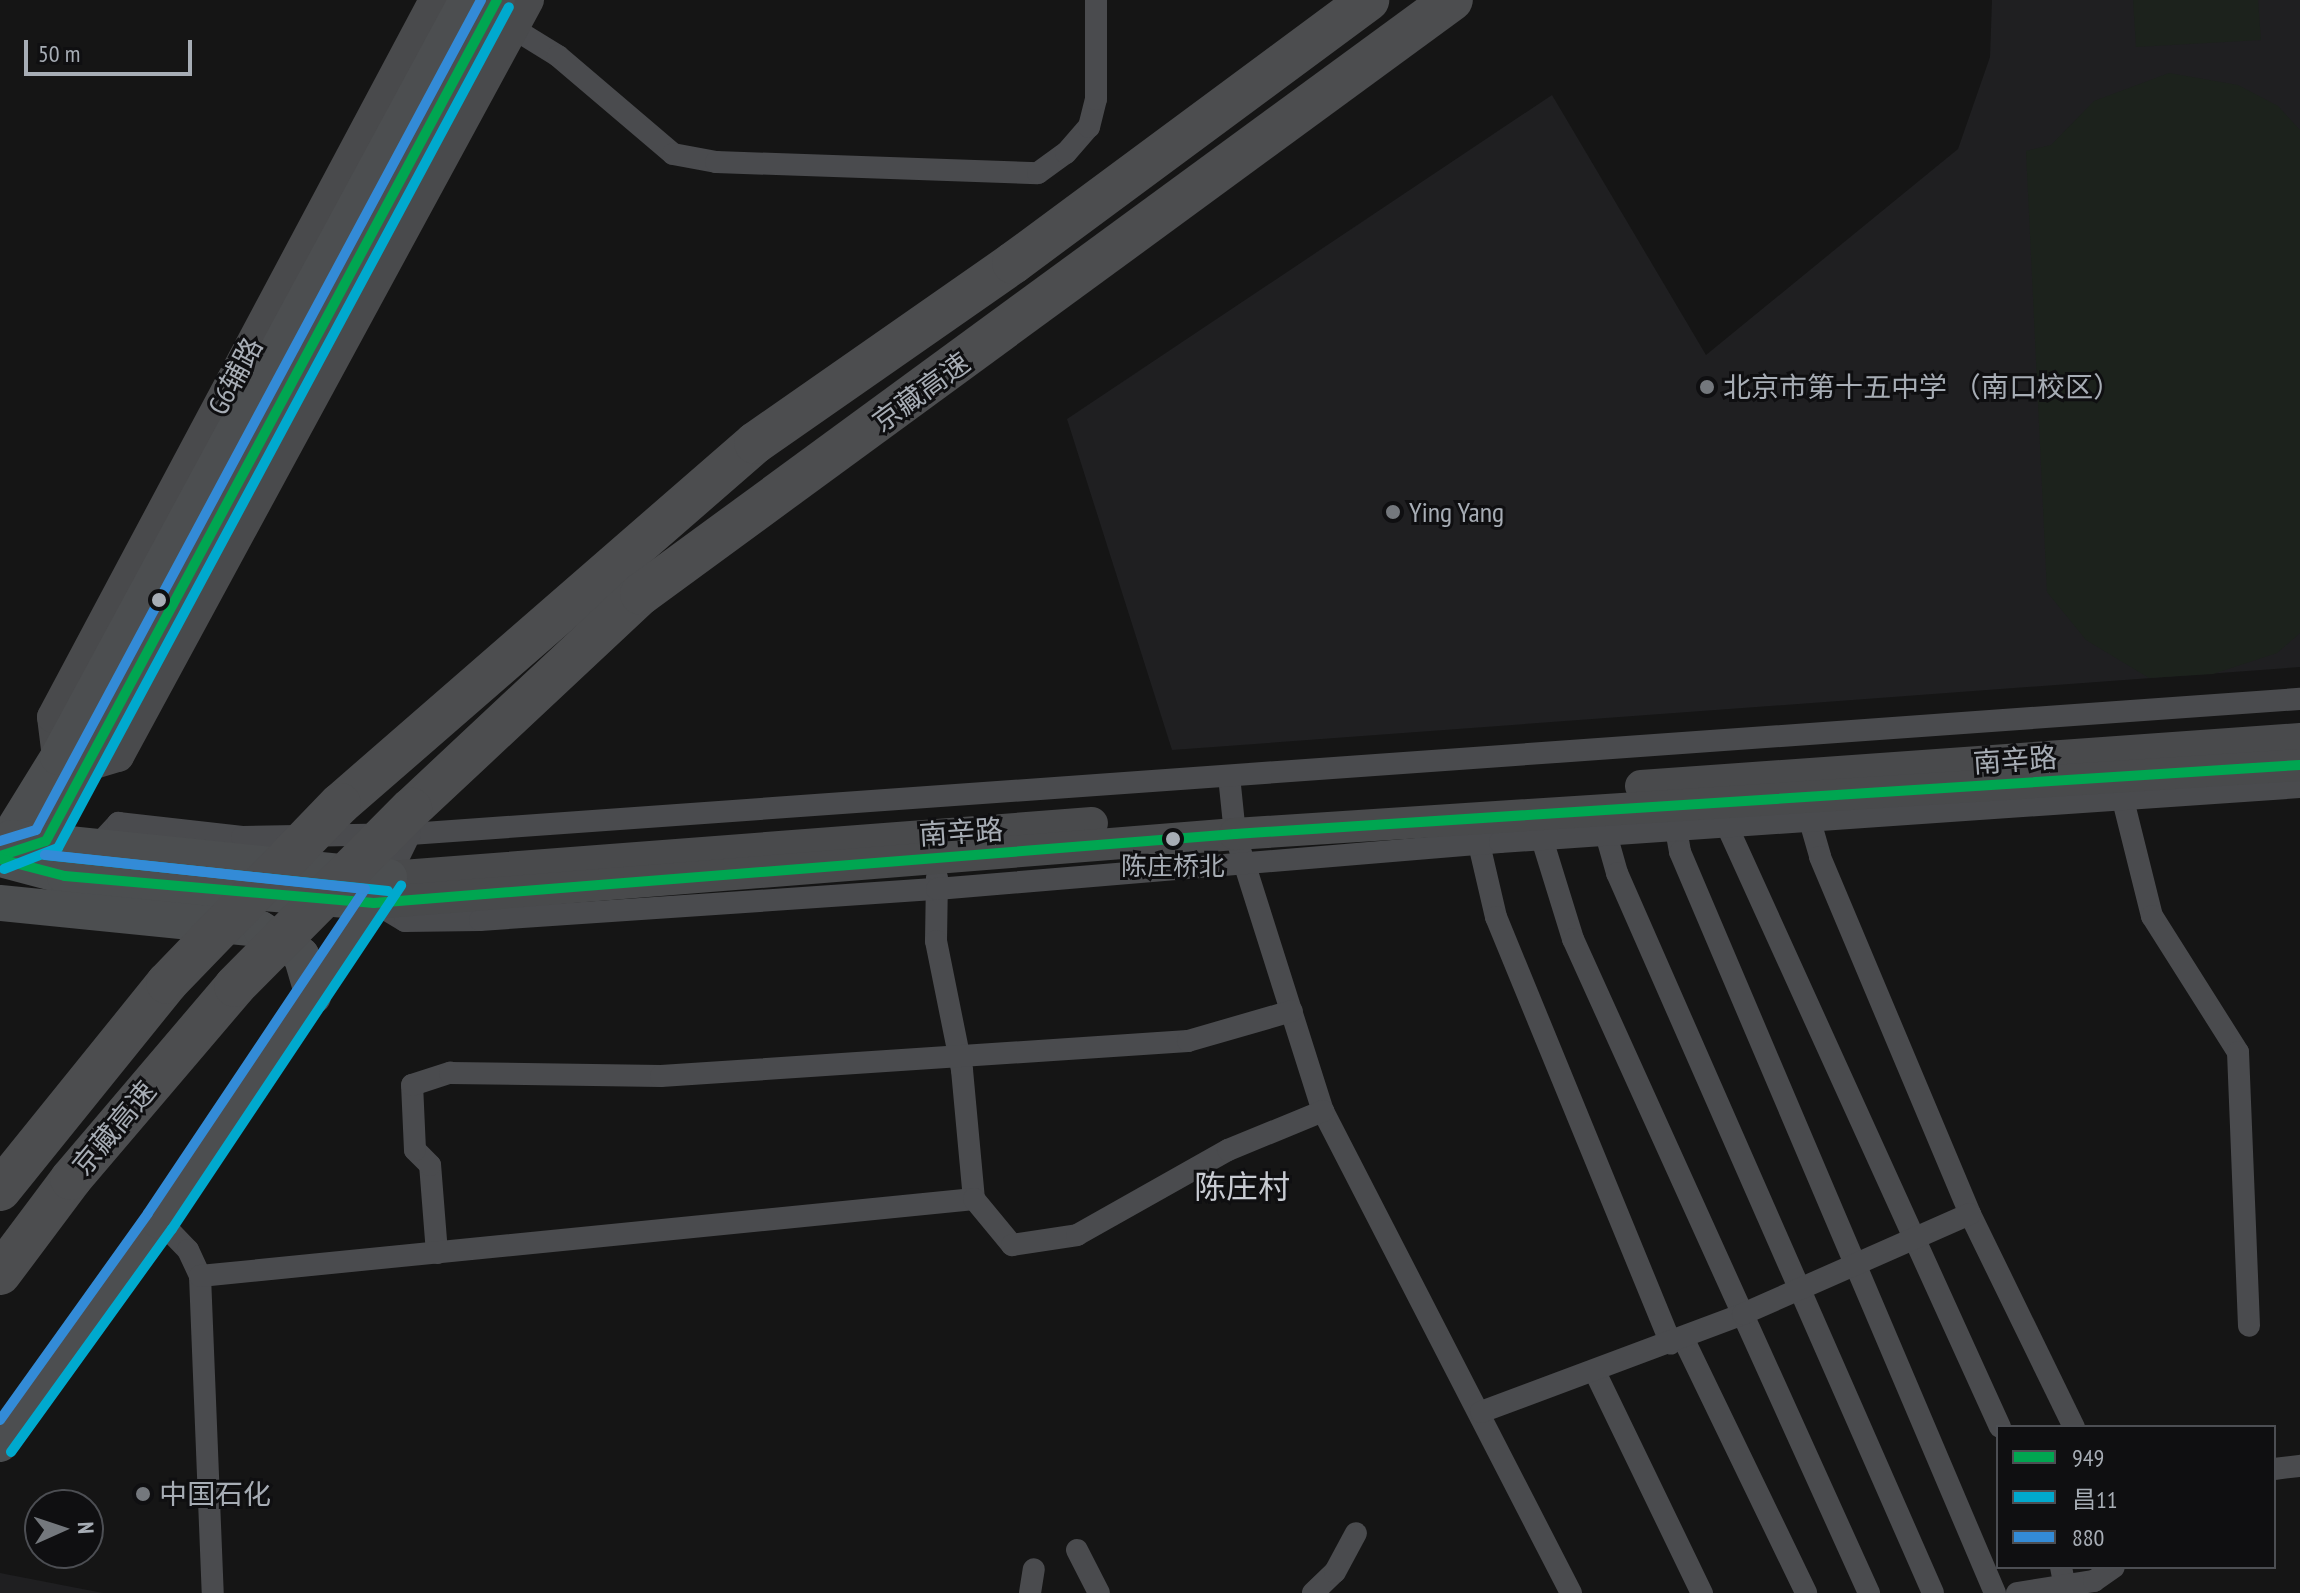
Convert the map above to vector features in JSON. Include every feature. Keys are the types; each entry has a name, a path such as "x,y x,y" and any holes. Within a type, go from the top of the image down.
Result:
{"highway":[{"name":"京藏高速","path":"0,1190 167,983 340,804 755,443 1013,263 1368,0"},
{"name":"京藏高速","path":"0,1274 71,1179 235,986 410,822 641,594 1452,0"}],"main road":[{"name":"G6辅路","path":"70,762 53,717 435,0"},
{"name":"G6辅路","path":"11,849 70,762 494,7"},
{"path":"70,762 118,756 494,7"},
{"name":"南辛路","path":"381,890 1237,837 2300,739"},
{"name":"南辛路","path":"381,890 937,857 2300,765"},
{"path":"11,849 96,847 381,890"},
{"path":"11,849 65,876 381,890"},
{"path":"0,1444 160,1221 381,890"},
{"path":"0,903 261,929 301,955 313,996"}],"street":[{"path":"494,7 558,56 673,154 731,163 1038,173 1066,153 1089,127 1096,99 1096,0"},
{"path":"96,847 118,823 242,837 410,822 1229,776 2300,699"},
{"path":"1229,776 1237,837 1323,1111 1481,1412 1571,1593"},
{"path":"410,822 381,890 405,921 428,922 937,889 1237,837 1479,844 2300,787"},
{"path":"2123,800 2152,916 2238,1052 2249,1326"},
{"path":"1810,821 1820,857 1970,1214 2073,1425"},
{"path":"1727,826 1999,1425"},
{"path":"1676,829 1680,852 1995,1593"},
{"path":"1606,834 1617,873 1933,1593"},
{"path":"1542,839 1573,939 1869,1593"},
{"path":"1479,844 1496,917 1677,1341 1806,1593"},
{"path":"937,857 936,941 959,1055 974,1199 1012,1245 1077,1235 1228,1150 1323,1111"},
{"path":"437,1253 430,1165 415,1150 412,1085 450,1073 661,1076 1188,1041 1292,1011"},
{"path":"200,1276 974,1199"},
{"path":"1481,1412 1677,1341 1970,1214"},
{"path":"160,1221 188,1250 200,1276 213,1593"},
{"path":"1595,1372 1702,1593"},
{"path":"2276,1469 2300,1466"},
{"path":"1313,1593 1335,1572 1356,1533"},
{"path":"1077,1550 1099,1593"},
{"path":"1030,1593 1034,1569"},
{"path":"2017,1593 2063,1578 2094,1581 2111,1569"}],"shaded area":[{"name":"北京市第十五中学 （南口校区）","path":"1992,0 2300,0 2300,667 1172,750 1067,419 1552,95 1706,355 1958,149 1990,57"},
{"path":"2133,0 2258,0 2261,40 2136,47"},
{"path":"2169,73 2238,85 2278,106 2300,130 2300,633 2277,653 2213,674 2149,678 2086,640 2047,592 2026,151 2051,145 2094,101"},
{"path":"0,1573 103,1593 0,1593"}],"transit line":[{"name":"880","path":"0,841 36,830 481,0"},
{"name":"949","path":"0,856 46,841 497,0"},
{"name":"昌11","path":"4,869 58,848 509,7"},
{"name":"949","path":"0,859 65,876 374,903 1235,834 2300,765"},
{"name":"昌11","path":"45,855 388,891"},
{"name":"880","path":"0,1420 148,1213 365,889 45,855"},
{"name":"昌11","path":"11,1452 172,1229 401,885"}],"place":[{"name":"北京市第十五中学 （南口校区）","path":"1707,387"},
{"name":"Ying Yang","path":"1393,512"},
{"name":"陈庄桥北","path":"1173,839"},
{"name":"中国石化","path":"143,1494"}],"district":[{"name":"陈庄村","path":"1242,1186"}]}
